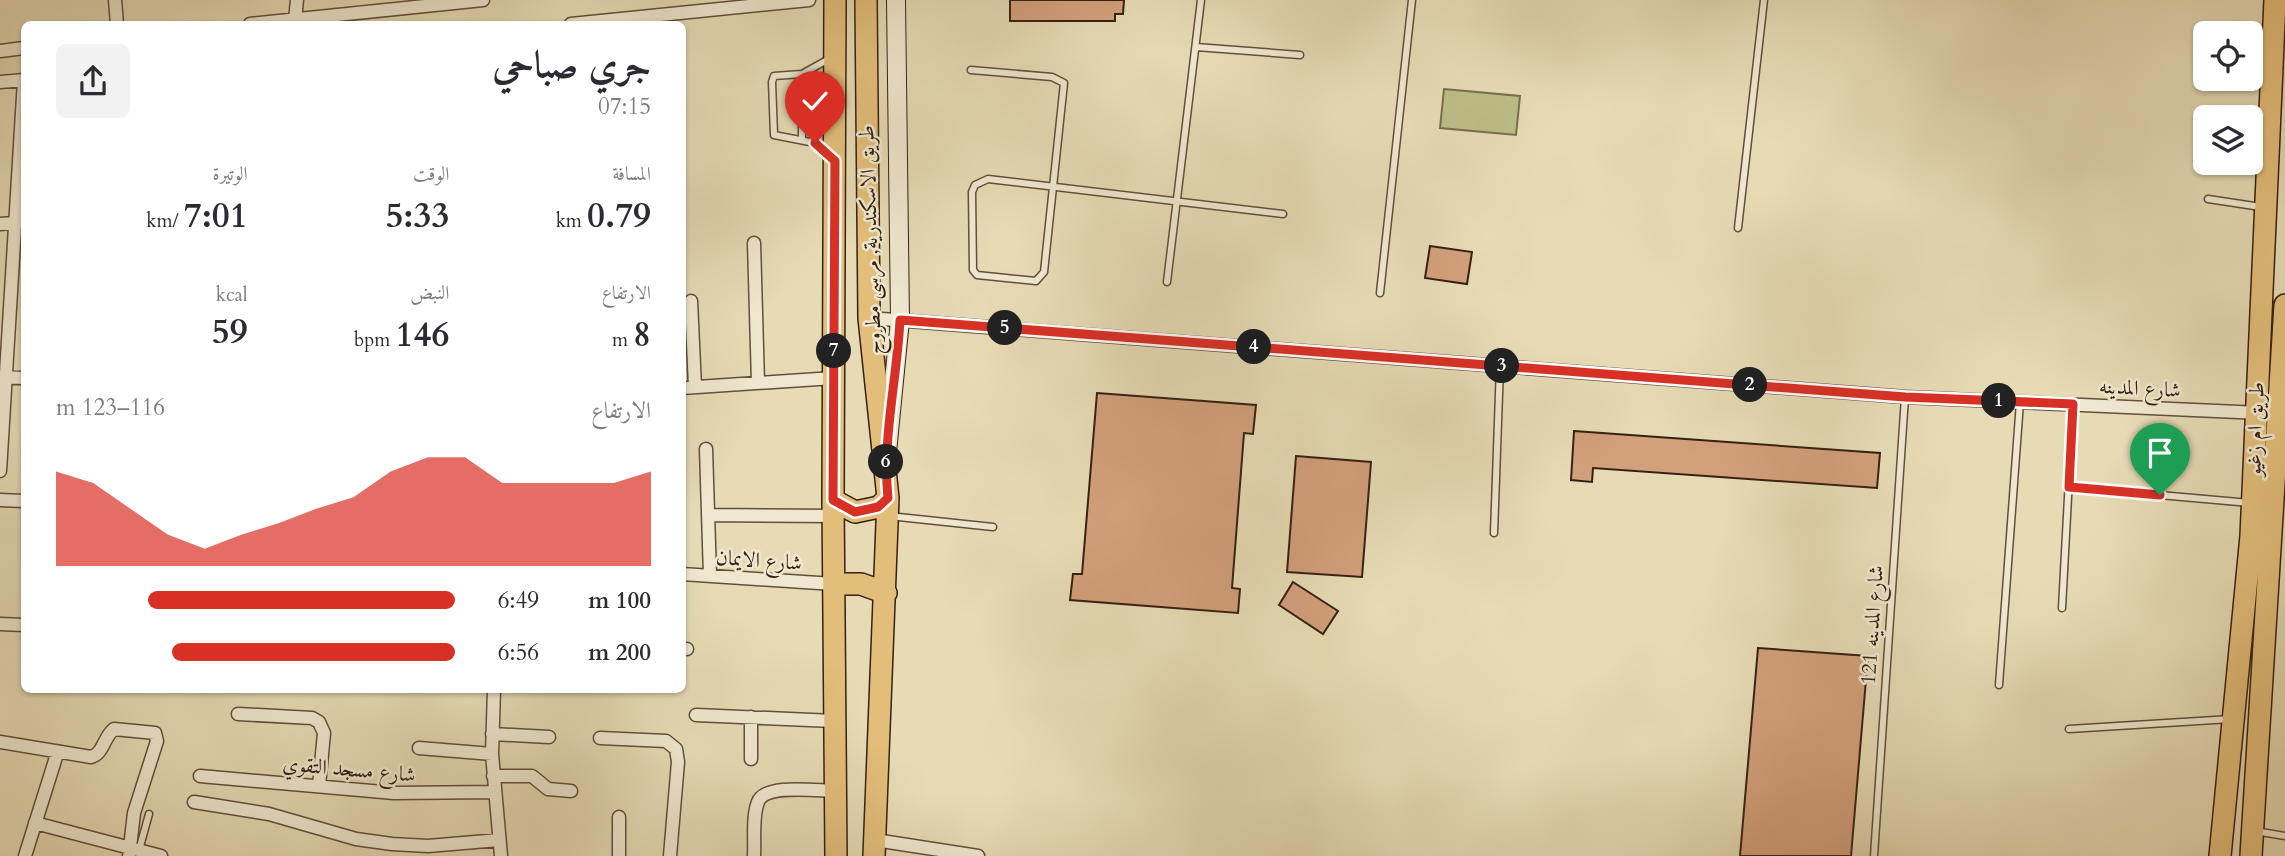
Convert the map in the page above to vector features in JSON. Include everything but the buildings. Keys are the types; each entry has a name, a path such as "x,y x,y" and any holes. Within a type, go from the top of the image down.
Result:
{"main road":[{"name":"طريق الاسكندرية, مرسى مطروح","path":"835,0 833,508 836,856"},
{"name":"طريق الاسكندرية, مرسى مطروح","path":"866,0 869,318 888,507 874,848"},
{"path":"885,466 891,432 900,320 896,0"},
{"name":"طريق ام زغيو","path":"2220,856 2252,503 2276,0"},
{"name":"طريق ام زغيو","path":"2251,856 2285,305"},
{"path":"833,508 855,512 888,507"},
{"path":"834,584 861,584 886,593"}],"street":[{"path":"115,0 117,21"},
{"path":"295,20 297,0"},
{"path":"284,21 483,0"},
{"path":"594,21 716,5 809,0"},
{"path":"0,51 21,48"},
{"path":"0,82 21,80"},
{"path":"0,471 3,377 20,223 21,173"},
{"path":"0,224 20,223"},
{"path":"754,243 758,383"},
{"path":"691,301 689,388 834,378"},
{"name":"شارع المدينه","path":"869,318 1905,397 2279,414"},
{"path":"3,377 21,377"},
{"path":"706,449 710,576"},
{"path":"0,500 21,501"},
{"path":"708,515 833,508"},
{"name":"شارع الايمان","path":"686,574 834,584"},
{"path":"0,624 21,625"},
{"path":"494,693 492,754 501,856"},
{"path":"238,714 312,719 319,722 324,733 318,786"},
{"path":"696,715 834,721"},
{"path":"751,717 751,759"},
{"path":"0,742 57,754 94,756 110,732 118,729 151,731 157,736 131,825 132,851"},
{"path":"492,734 549,737"},
{"path":"600,738 666,741 676,749 678,762 670,856"},
{"path":"419,748 492,754"},
{"path":"25,856 57,754"},
{"name":"شارع مسجد التقوي","path":"200,776 428,794 495,792"},
{"path":"493,776 532,776 548,789 571,791"},
{"path":"754,856 757,803 763,794 773,790 835,791"},
{"path":"194,802 269,814 356,839 392,844 428,846 499,840"},
{"path":"619,817 620,856"},
{"path":"35,823 132,851 161,856"},
{"path":"874,848 978,856"}],"lane":[{"path":"1167,282 1201,0"},
{"path":"1380,293 1412,0"},
{"path":"1738,228 1764,0"},
{"path":"1196,47 1300,55"},
{"path":"835,52 814,69 802,74 774,76 772,82 775,135 815,143 835,161"},
{"path":"971,70 1052,77 1064,83 1055,187 1041,278 1036,281 977,275 973,270 972,192 975,185 988,179 1055,187 1177,202 1283,214"},
{"path":"802,74 802,139"},
{"path":"2208,199 2265,207"},
{"path":"1493,533 1500,366"},
{"name":"شارع المدينه 121","path":"1874,856 1905,397"},
{"path":"1999,685 2020,402"},
{"path":"2062,608 2073,404"},
{"path":"2069,487 2252,503"},
{"path":"888,507 993,527"},
{"path":"2069,729 2233,719"},
{"path":"132,851 149,814"},
{"path":"2253,830 2285,836"}],"green space":[{"path":"1444,89 1520,96 1516,135 1440,128"}],"route":[{"path":"815,143 826,150 835,161 833,500 843,508 855,512 867,512 888,498 885,466 891,432 900,320 1905,397 2073,404 2069,487 2160,495"}]}
